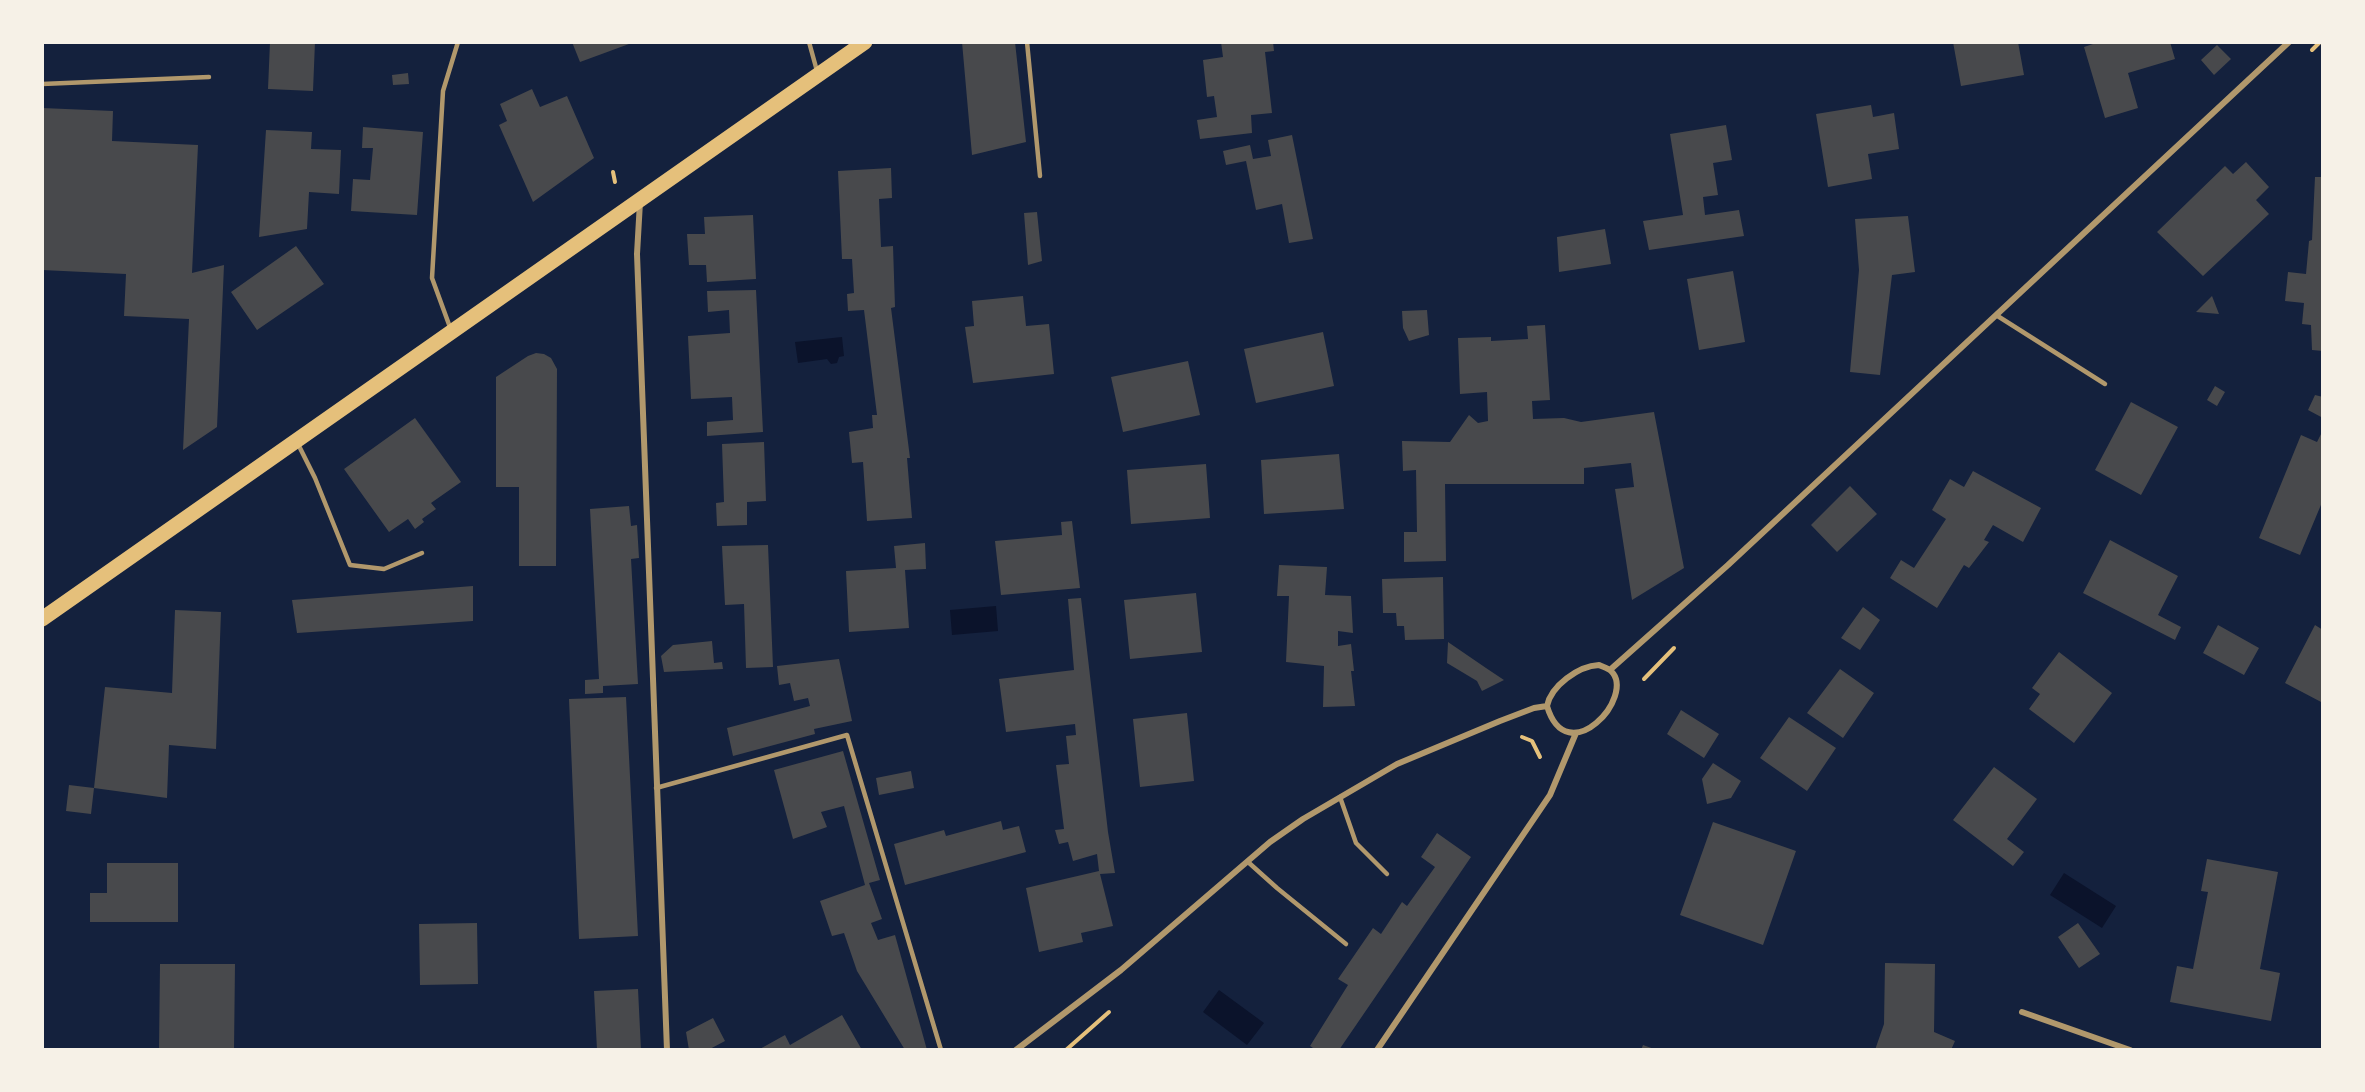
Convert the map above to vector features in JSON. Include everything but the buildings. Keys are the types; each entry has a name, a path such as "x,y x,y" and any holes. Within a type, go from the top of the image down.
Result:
{"main road":[{"path":"42,619 865,42"}],"street":[{"path":"1611,669 1728,565 2289,42"},
{"path":"640,200 637,254 667,1050"},
{"path":"1599,665 1611,669 1616,677 1617,687 1603,718 1583,732 1576,733 1553,723 1546,706 1554,689 1589,666 1599,665"},
{"path":"1016,1050 1121,970 1270,842 1397,764 1500,721 1534,708 1546,706"},
{"path":"1377,1050 1550,795 1576,733"},
{"path":"2022,1012 2130,1050"}],"lane":[{"path":"452,332 432,278 443,91 458,42"},
{"path":"809,42 818,75"},
{"path":"1027,42 1040,176"},
{"path":"42,84 209,77"},
{"path":"1996,315 2105,384"},
{"path":"297,441 315,478 350,566 384,569 422,553"},
{"path":"656,788 847,735 942,1050"},
{"path":"1340,797 1356,843 1387,874"},
{"path":"1248,862 1346,944"}],"path":[{"path":"613,172 615,182"},
{"path":"1518,735 1532,741 1540,753 1541,764"},
{"path":"1066,1050 1110,1011"}],"water":[{"path":"842,337 844,356 839,357 837,363 831,364 827,359 798,363 795,342"},
{"path":"996,606 998,631 952,635 950,610"},
{"path":"2064,873 2116,906 2102,928 2050,895"},
{"path":"1219,990 1264,1023 1247,1045 1203,1012"}]}
